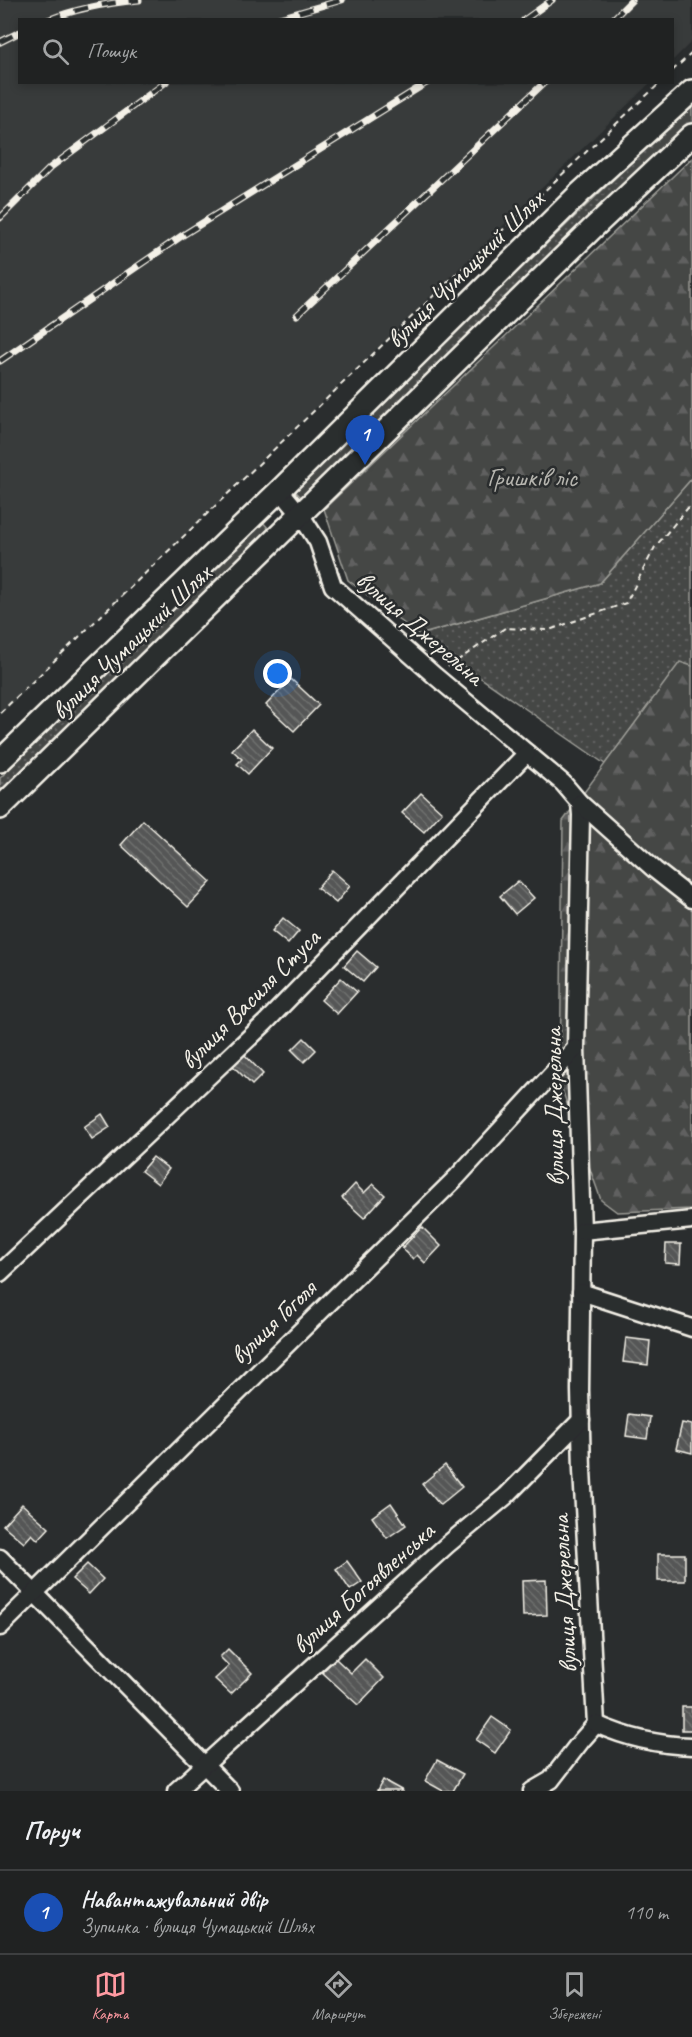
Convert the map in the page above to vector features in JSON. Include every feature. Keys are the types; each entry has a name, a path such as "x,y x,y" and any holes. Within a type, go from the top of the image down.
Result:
{"main road":[{"name":"вулиця Чумацький Шлях","path":"0,761 280,490 580,193 692,91"},
{"name":"вулиця Чумацький Шлях","path":"0,808 584,237 692,135"}],"street":[{"path":"280,490 300,514"},
{"name":"вулиця Джерельна","path":"300,514 318,542 333,586 435,676 563,783 580,803 576,1048 582,1231 581,1420 596,1724"},
{"name":"вулиця Василя Стуса","path":"0,1273 265,1023 527,753"},
{"path":"580,803 655,870 692,899"},
{"name":"вулиця Гоголя","path":"0,1627 457,1177 576,1048"},
{"path":"582,1231 692,1220"},
{"path":"581,1292 692,1328"},
{"name":"вулиця Богоявленська","path":"176,1791 447,1545 506,1496 581,1420"},
{"path":"0,1558 230,1791"},
{"path":"532,1791 551,1780 596,1724 622,1736 692,1746"}],"path":[{"path":"674,69 692,53"},
{"path":"0,713 477,254 659,84"},
{"path":"435,676 505,628 549,630 626,603 655,547 692,503"}],"shaded area":[{"path":"0,0 692,0 692,41 674,59 674,18 18,18 18,84 649,84 0,715"}],"green space":[{"path":"692,106 692,124 302,498 293,489 618,175"},
{"name":"Гришків ліс","path":"692,158 692,478 600,583 419,635 348,580 324,509"},
{"path":"692,478 692,666 680,663 605,764 419,635 600,583"},
{"path":"261,520 269,529 0,795 0,778"},
{"path":"680,662 692,666 692,1209 617,1212 601,1200 560,1084 563,821"}],"building":[{"path":"291,679 319,705 294,731 266,705"},
{"path":"252,729 272,748 248,774 237,764 242,759 232,750"},
{"path":"421,793 442,812 424,832 402,813"},
{"path":"143,820 211,882 188,907 121,845"},
{"path":"332,870 350,886 336,903 317,888"},
{"path":"518,881 534,898 515,914 500,896"},
{"path":"283,918 299,931 288,944 272,931"},
{"path":"357,951 376,967 363,982 344,966"},
{"path":"341,978 357,992 337,1014 321,1000"},
{"path":"304,1038 316,1050 304,1062 292,1050"},
{"path":"243,1053 263,1074 252,1085 231,1064"},
{"path":"102,1114 110,1127 92,1139 84,1127"},
{"path":"153,1157 169,1169 158,1184 141,1171"},
{"path":"355,1184 364,1193 373,1184 385,1195 364,1218 342,1198"},
{"path":"422,1227 441,1246 425,1263 417,1255 413,1259 402,1248"},
{"path":"666,1244 681,1244 680,1264 665,1263"},
{"path":"626,1338 650,1341 648,1365 623,1362"},
{"path":"629,1414 650,1417 647,1439 626,1436"},
{"path":"682,1423 692,1425 692,1453 676,1449"},
{"path":"445,1465 462,1487 440,1505 422,1484"},
{"path":"391,1503 406,1525 387,1538 372,1517"},
{"path":"22,1504 49,1528 38,1540 32,1534 24,1543 3,1525"},
{"path":"658,1554 685,1554 685,1581 658,1581"},
{"path":"347,1561 362,1582 350,1590 336,1569"},
{"path":"87,1564 103,1579 89,1594 72,1579"},
{"path":"546,1580 547,1615 523,1616 522,1581"},
{"path":"228,1649 252,1673 231,1694 215,1679 229,1666 220,1657"},
{"path":"335,1658 351,1673 365,1659 384,1678 358,1705 322,1672"},
{"path":"682,1707 692,1707 692,1730 682,1730"},
{"path":"492,1717 511,1730 495,1753 476,1740"},
{"path":"437,1760 463,1774 453,1791 443,1791 425,1781"},
{"path":"383,1780 403,1791 377,1791"}],"railway":[{"path":"54,18 93,7 139,0"},
{"path":"279,18 342,0"},
{"path":"527,18 552,0"},
{"path":"614,18 632,0"},
{"path":"0,42 18,33"},
{"path":"0,218 51,167 163,84"},
{"path":"0,361 183,235 425,84"},
{"path":"297,315 543,84"}],"place":[{"name":"Навантажувальний двір","path":"365,465"}]}
